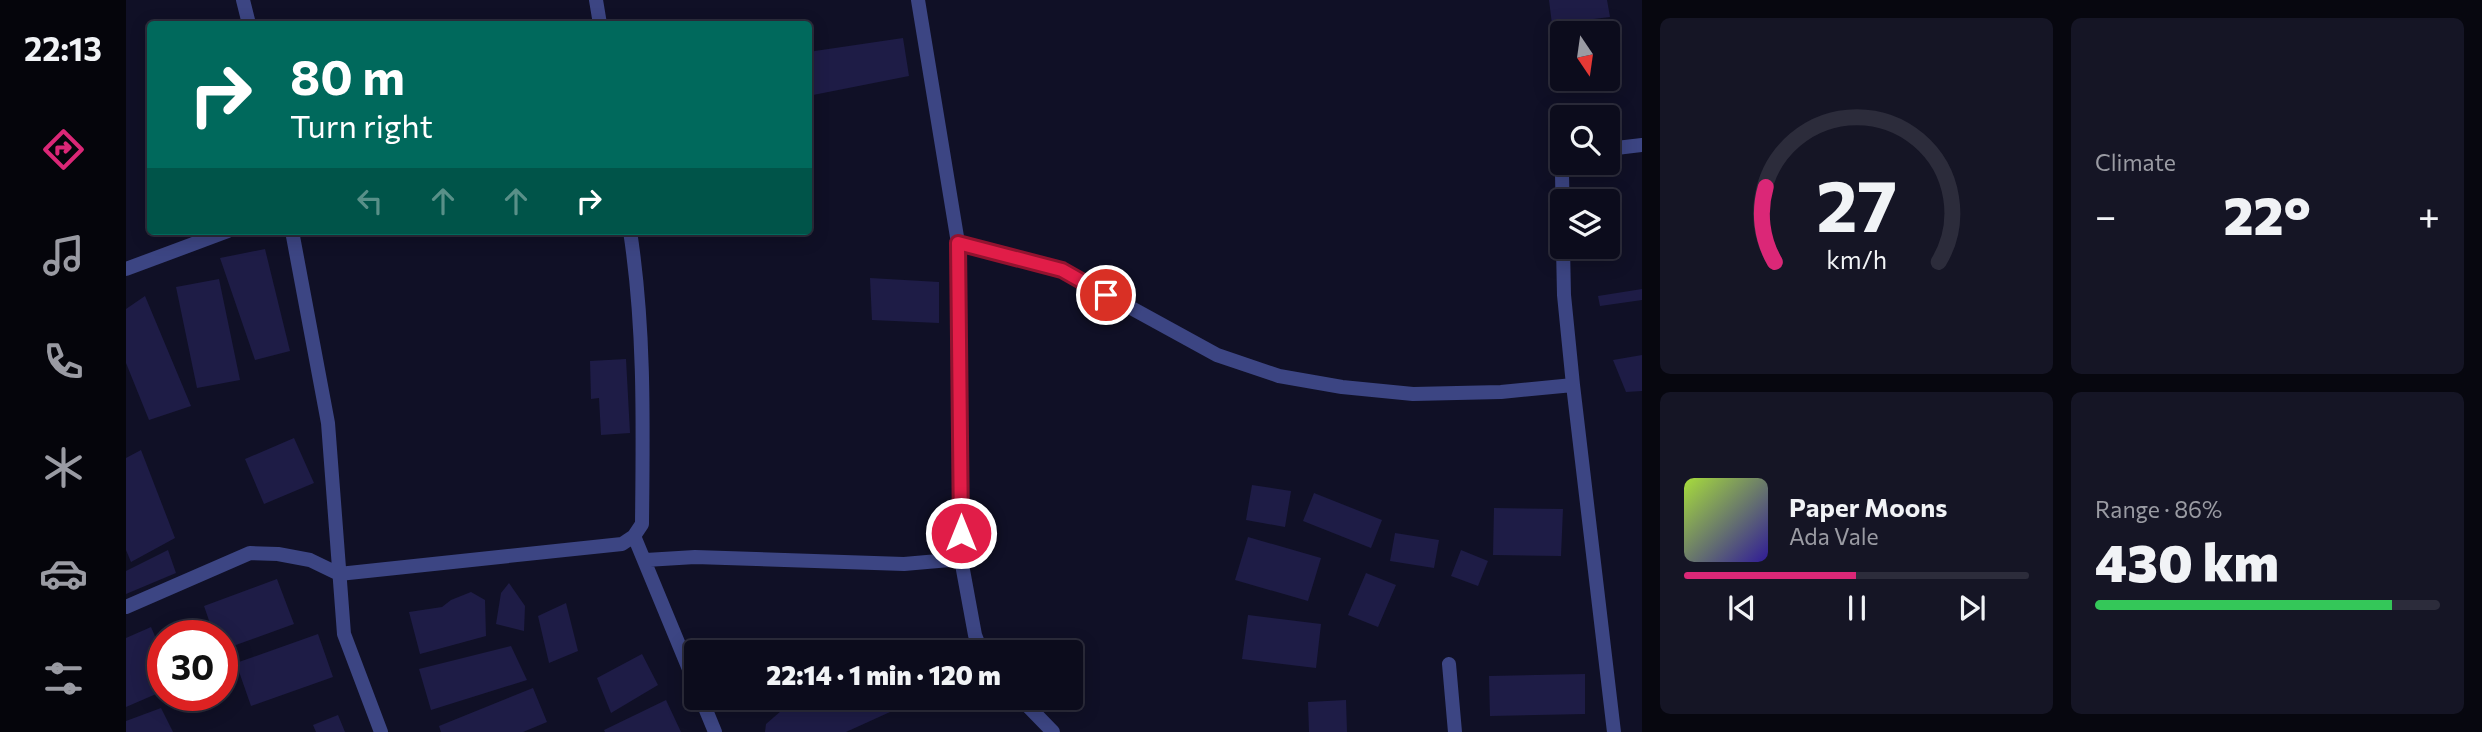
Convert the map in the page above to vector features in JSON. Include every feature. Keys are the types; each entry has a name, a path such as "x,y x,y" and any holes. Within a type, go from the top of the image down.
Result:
{"street":[{"path":"243,0 247,21"},
{"path":"596,0 600,21"},
{"path":"918,0 958,243 961,559 977,640"},
{"path":"1620,148 1642,145"},
{"path":"126,270 218,235"},
{"path":"293,235 328,423 344,634 381,732"},
{"path":"126,607 250,554 278,554 310,561 339,574 622,544 634,536 642,524 643,400 640,294 631,235"},
{"path":"958,243 1062,270 1217,355 1279,376 1342,387 1413,394 1502,393 1573,385"},
{"path":"1563,259 1573,385 1614,732"},
{"path":"634,536 684,656"},
{"path":"646,560 695,557 904,564 961,559"},
{"path":"1449,664 1455,732"},
{"path":"706,710 715,732"},
{"path":"1032,710 1053,732"}],"building":[{"path":"1549,0 1607,0 1610,17 1552,21"},
{"path":"903,38 909,76 812,95 812,51"},
{"path":"265,249 290,351 255,360 220,258"},
{"path":"870,278 939,282 939,323 872,320"},
{"path":"219,279 240,380 197,388 176,287"},
{"path":"1642,289 1642,300 1600,306 1598,296"},
{"path":"145,296 191,406 149,420 126,363 126,309"},
{"path":"1642,355 1642,391 1626,392 1613,360"},
{"path":"626,359 630,433 601,435 599,398 591,399 590,361"},
{"path":"294,438 314,483 264,504 245,459"},
{"path":"141,450 175,538 131,562 126,550 126,458"},
{"path":"1252,485 1291,491 1285,527 1246,520"},
{"path":"1314,493 1382,520 1371,548 1303,521"},
{"path":"1494,508 1563,509 1561,556 1493,555"},
{"path":"1395,533 1439,540 1434,568 1390,561"},
{"path":"1248,537 1321,558 1308,601 1235,580"},
{"path":"168,550 176,573 126,594 126,571"},
{"path":"1461,550 1488,561 1478,586 1451,576"},
{"path":"1366,573 1396,585 1378,627 1348,615"},
{"path":"277,579 294,624 238,644 238,620 209,620 204,606"},
{"path":"509,583 525,606 524,631 496,624 501,593"},
{"path":"471,592 485,600 486,636 420,654 409,612 442,607"},
{"path":"566,603 578,651 549,663 538,616"},
{"path":"1248,615 1321,624 1316,668 1242,659"},
{"path":"147,629 147,698 126,707 126,638"},
{"path":"318,634 333,677 251,706 238,662"},
{"path":"511,646 527,680 431,710 419,669"},
{"path":"642,654 658,685 611,713 597,678"},
{"path":"1585,674 1585,714 1490,716 1489,676"},
{"path":"533,688 547,722 523,732 441,732 439,726"},
{"path":"666,700 681,732 605,732 604,730"},
{"path":"1346,700 1347,732 1309,732 1308,702"},
{"path":"782,710 894,710 846,732 765,732 766,724"},
{"path":"153,711 162,711 173,732 126,732 126,721"},
{"path":"338,715 345,732 316,732 313,725"}],"route":[{"path":"961,533 958,243 1062,270 1106,295"}]}
